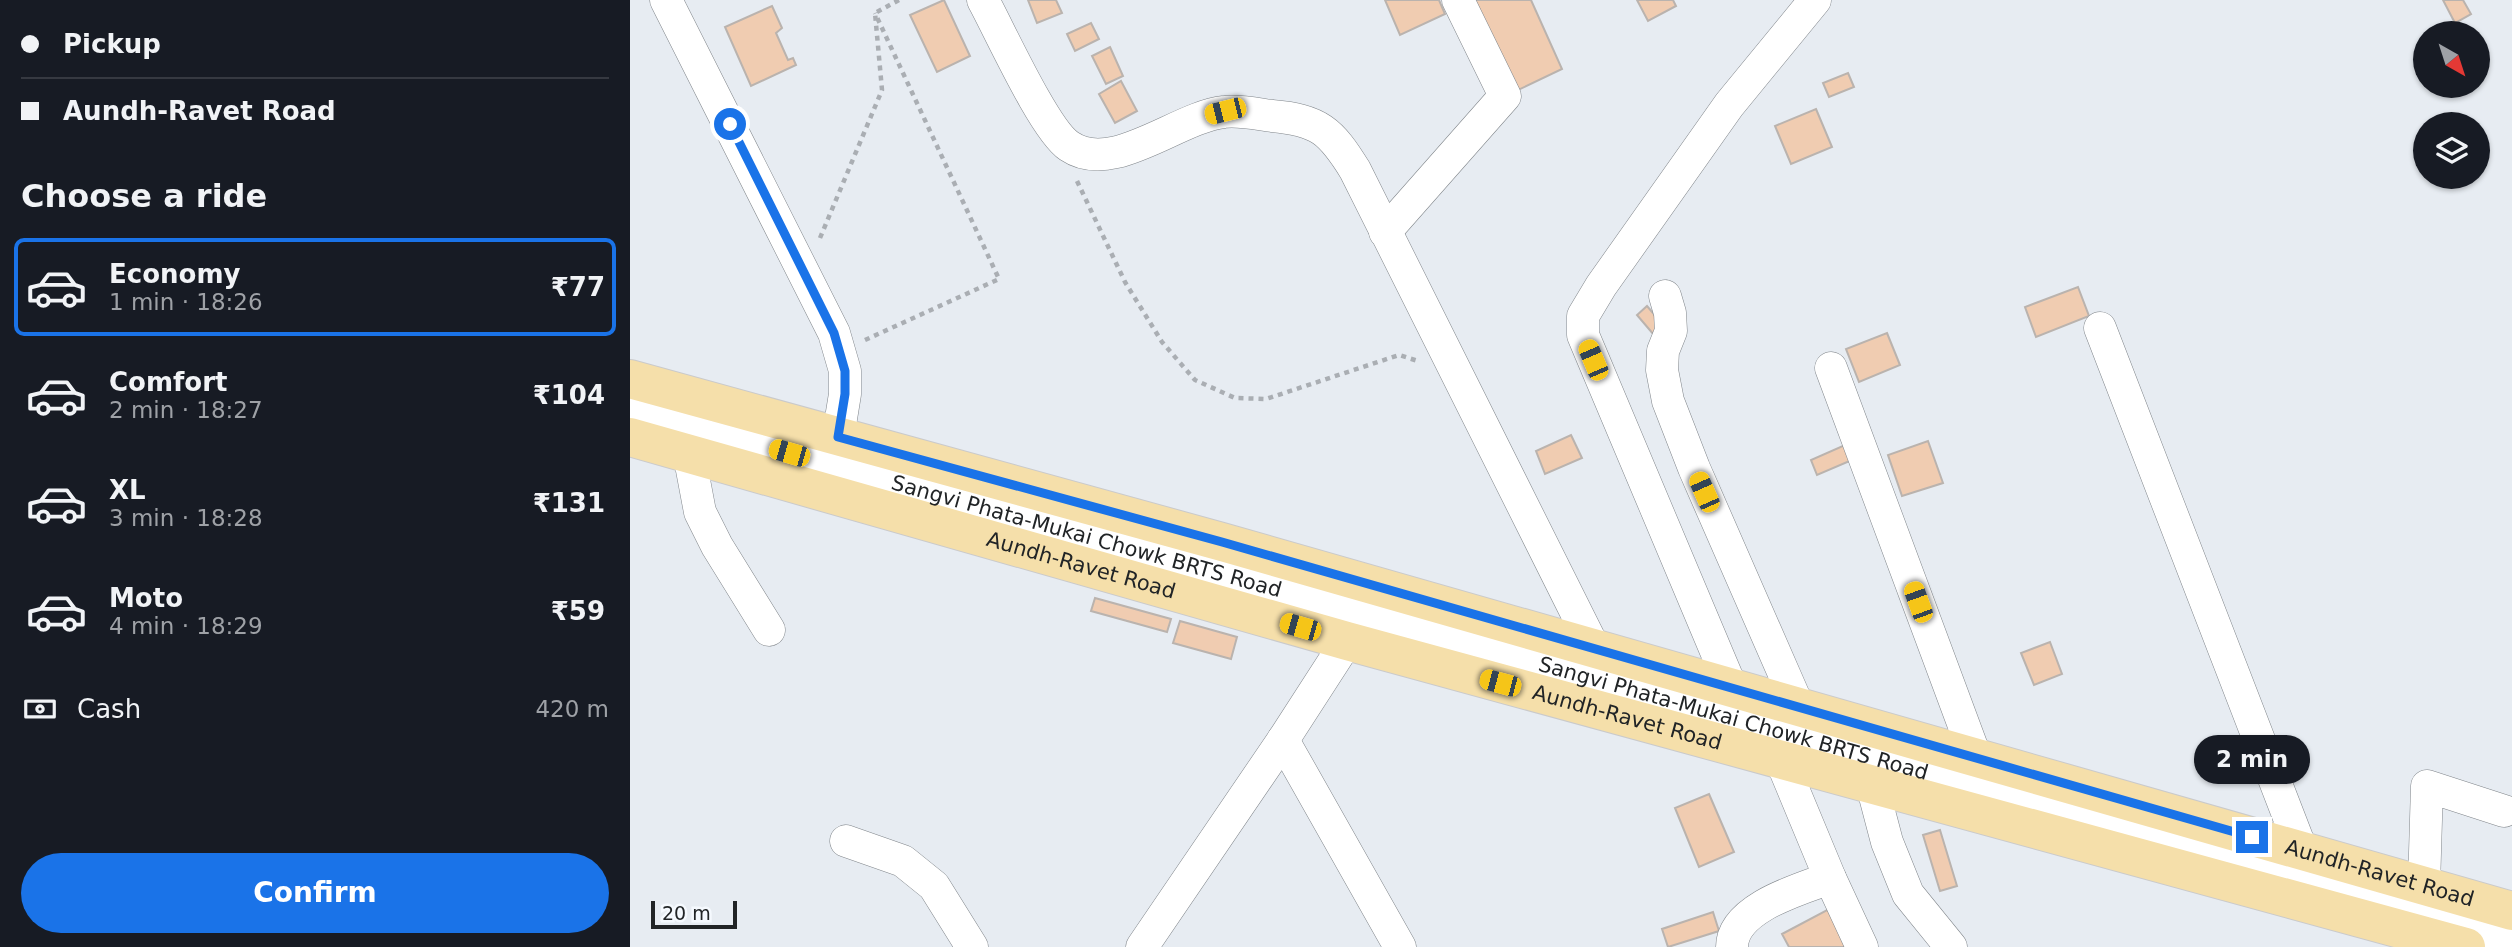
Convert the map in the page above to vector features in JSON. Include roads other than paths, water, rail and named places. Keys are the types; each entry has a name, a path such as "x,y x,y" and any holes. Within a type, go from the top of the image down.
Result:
{"main road":[{"name":"Aundh-Ravet Road","path":"630,379 1222,542 1361,614 1781,760 2466,947"},
{"name":"Aundh-Ravet Road","path":"630,437 690,454 1361,614 1595,650 2512,911"}],"street":[{"path":"666,0 834,333 845,371 845,394 838,437"},
{"path":"983,0 1050,126 1069,146 1094,156 1131,148 1191,120 1225,111 1285,117 1318,126 1338,142 1355,170 1595,650"},
{"path":"1385,232 1505,96 1458,0"},
{"path":"1732,689 1583,335 1583,316 1601,286 1730,105 1815,0"},
{"path":"1665,296 1671,331 1663,351 1662,370 1668,401 1694,468 1799,708"},
{"path":"2100,328 2302,851"},
{"path":"1831,368 1976,758"},
{"name":"Sangvi Phata-Mukai Chowk BRTS Road","path":"630,408 2512,939"},
{"path":"690,454 700,512 717,546 769,630"},
{"path":"1142,947 1283,740 1361,614"},
{"path":"1283,740 1400,947"},
{"path":"1781,760 1862,947"},
{"path":"1872,785 1887,842 1908,894 1951,947"},
{"path":"2424,886 2427,786 2504,811"},
{"path":"846,841 903,860 934,886 972,947"},
{"path":"1732,947 1732,937 1750,915 1773,900 1830,878"}]}
